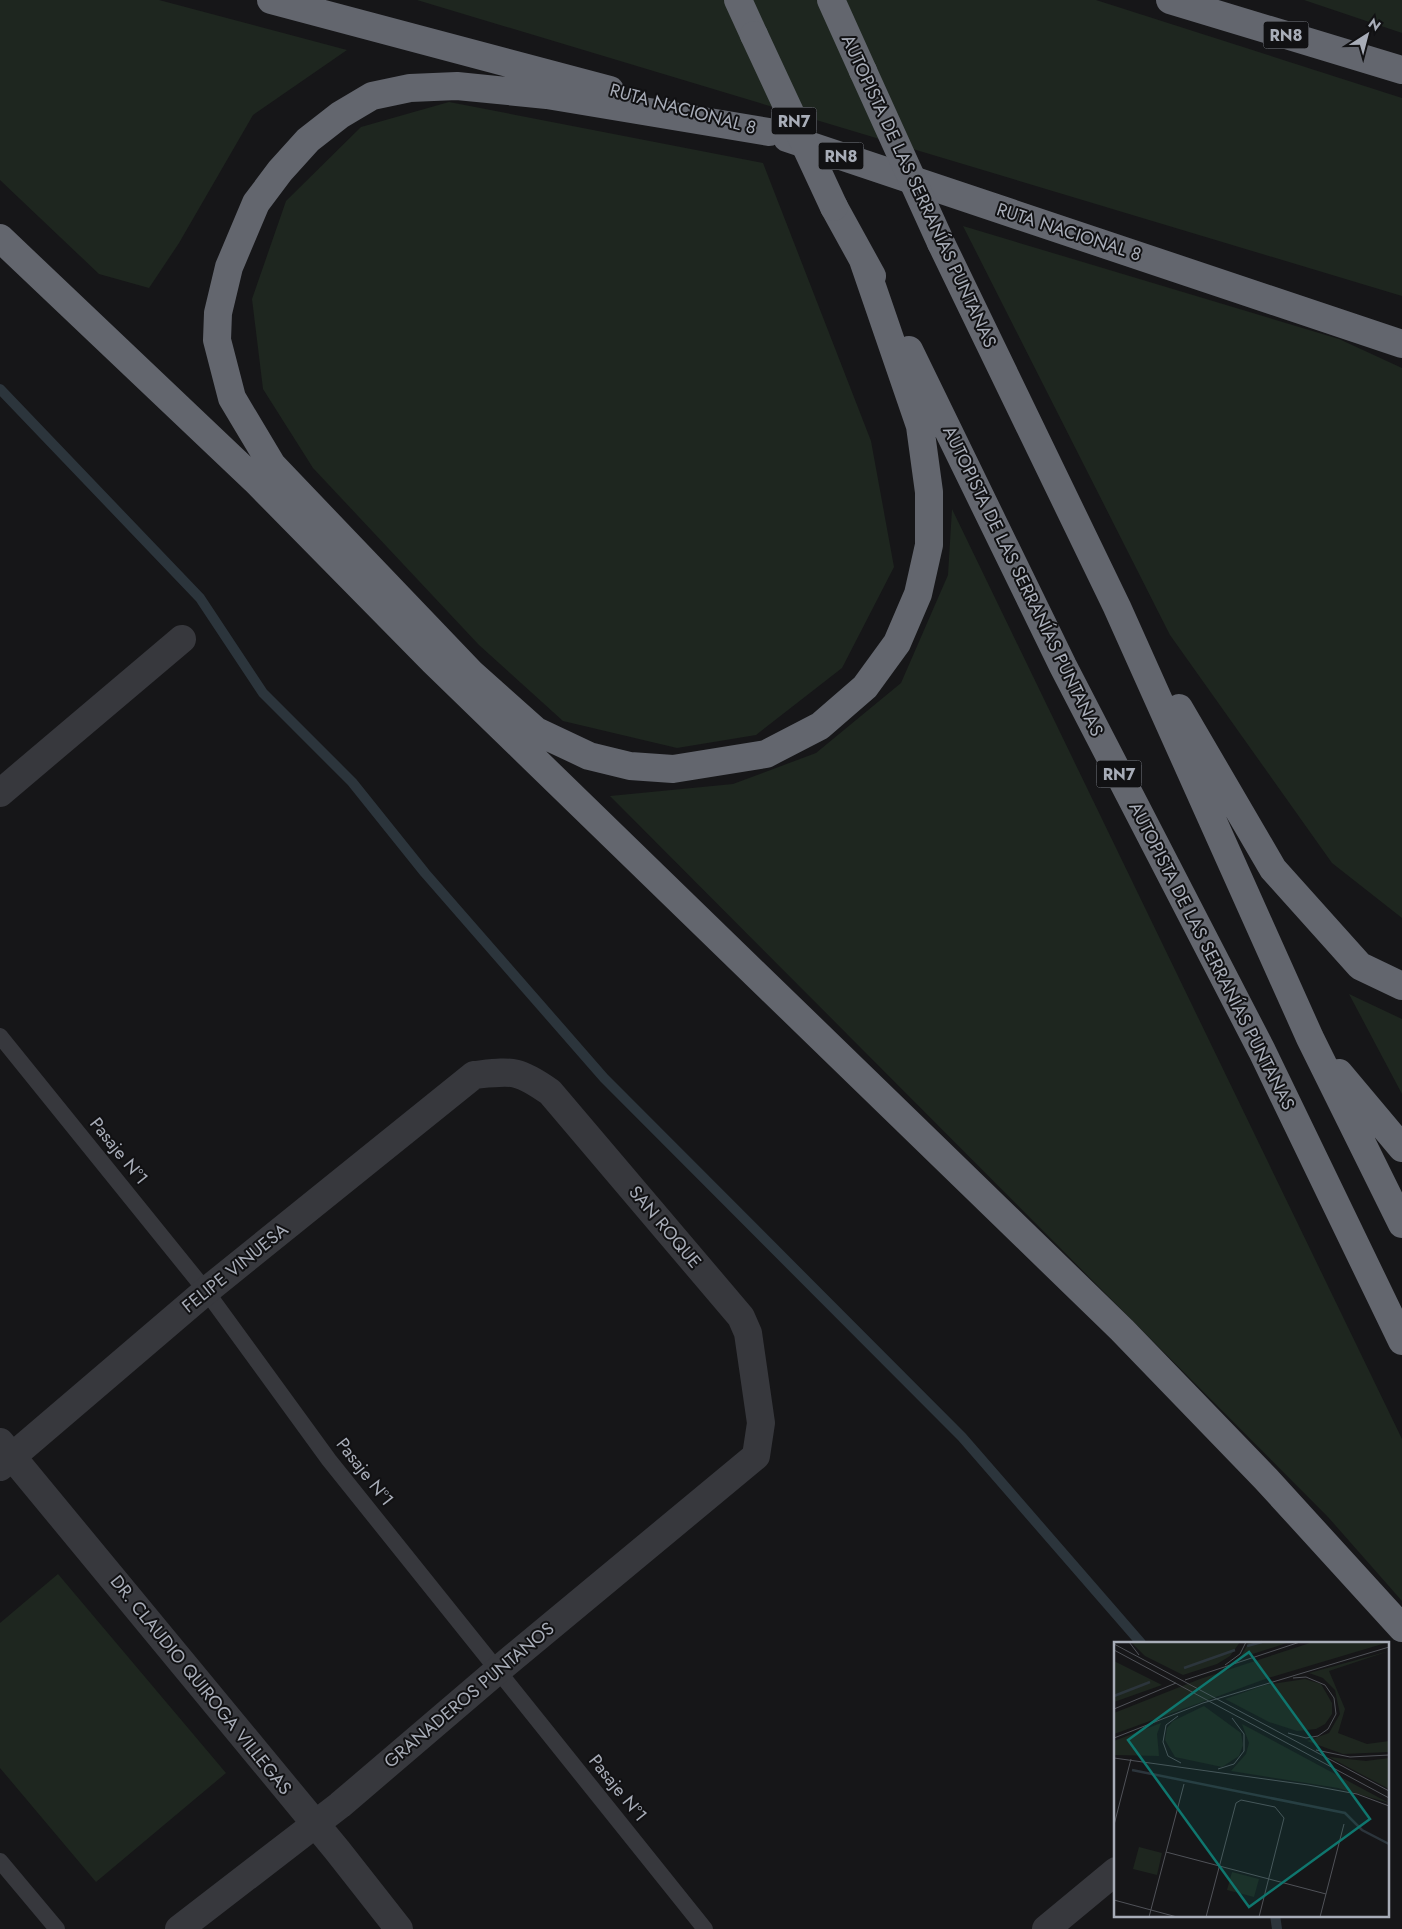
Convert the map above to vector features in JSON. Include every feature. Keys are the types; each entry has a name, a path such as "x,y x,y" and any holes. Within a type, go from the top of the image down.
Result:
{"highway":[{"name":"RUTA NACIONAL 8","path":"271,0 769,132 1402,344"},
{"name":"AUTOPISTA DE LAS SERRANÍAS PUNTANAS","path":"738,0 834,207 864,260 962,455 1063,666 1262,1051 1402,1341"},
{"name":"AUTOPISTA DE LAS SERRANÍAS PUNTANAS","path":"831,0 941,243 1117,607 1310,1038 1402,1224"},
{"name":"RN8","path":"1170,0 1402,70"},
{"path":"769,132 546,95 457,86 410,88 372,96 340,115 308,140 280,170 256,203 229,267 218,314 217,340 232,398 272,465 471,673 536,731 589,756 630,766 673,769 766,754 820,726 865,687 897,643 918,594 929,545 929,492 920,426 864,260"},
{"path":"0,238 255,480 433,662 1122,1330 1266,1479 1402,1628"},
{"path":"1370,333 1402,348"},
{"path":"1117,607 1218,771 1273,869 1360,966 1402,986"},
{"path":"1310,1038 1402,1148"}],"street":[{"path":"0,793 182,639"},
{"name":"SAN ROQUE","path":"474,1074 512,1071 531,1079 550,1092 741,1317 748,1333 761,1423 756,1456"},
{"name":"FELIPE VINUESA","path":"4,1455 474,1074"},
{"name":"DR. CLAUDIO QUIROGA VILLEGAS","path":"4,1455 315,1824 399,1929"},
{"name":"GRANADEROS PUNTANOS","path":"179,1929 315,1824 756,1456"},
{"path":"1046,1929 1114,1873"}],"lane":[{"name":"Pasaje Nº1","path":"0,1036 206,1291 328,1460 705,1929"},
{"path":"0,1861 57,1929"}],"shaded area":[{"path":"0,0 159,0 347,50 253,115 179,243 149,288 99,274 0,180"},
{"path":"417,0 1096,0 1402,98 1402,296"},
{"path":"1304,0 1402,0 1402,33"},
{"path":"449,102 763,163 871,441 894,567 842,668 756,735 677,748 563,721 479,645 313,468 263,389 252,299 286,201 361,127"},
{"path":"963,226 1339,339 1402,368 1402,918 1332,863 1170,635"},
{"path":"952,509 1402,1439 1402,1601 1328,1517 610,796 733,784 816,753 901,683 948,575"},
{"path":"1349,994 1402,1019 1402,1094"},
{"path":"58,1574 226,1773 96,1882 0,1768 0,1623"}],"waterway":[{"path":"0,389 200,598 263,693 352,782 425,873 604,1078 962,1437 1140,1642"},
{"path":"1275,1916 1277,1929"}]}
